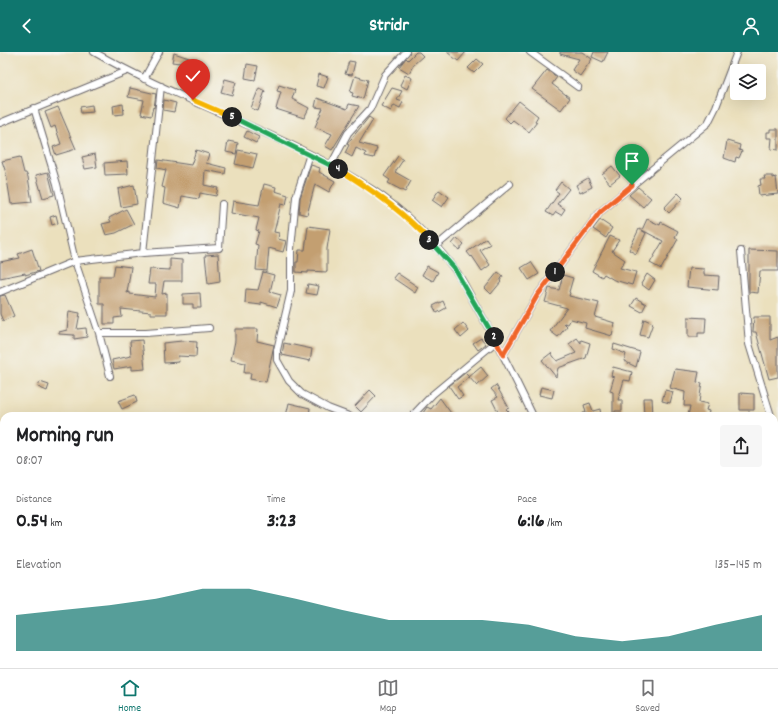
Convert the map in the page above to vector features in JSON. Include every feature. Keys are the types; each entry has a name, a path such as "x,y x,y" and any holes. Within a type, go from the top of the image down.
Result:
{"street":[{"path":"94,52 127,71 331,164 374,191 416,225 454,268 497,341 532,412"},
{"path":"144,79 159,52"},
{"path":"331,164 348,133 370,109 385,75 406,52"},
{"path":"530,52 578,87"},
{"path":"503,355 537,296 570,255 600,212 708,123 716,108 738,52"},
{"path":"0,123 127,71"},
{"path":"143,253 161,86"},
{"path":"34,108 57,184 75,261 99,333 110,376"},
{"path":"310,154 296,197 290,249 291,291 277,350 277,360 289,381 302,394 338,412"},
{"path":"435,247 510,184"},
{"path":"0,292 75,261 143,253 219,248 222,204"},
{"path":"741,251 749,344 770,412"},
{"path":"99,333 146,333 209,328"},
{"path":"416,412 433,394 497,341"}],"building":[{"path":"416,52 419,52 423,56 414,64 409,73 399,67 406,58 408,60"},
{"path":"447,52 466,52 458,61"},
{"path":"560,52 582,52 592,59 580,76 572,70 579,59 560,54"},
{"path":"594,52 608,52 603,62 592,57"},
{"path":"174,53 189,58 187,64 172,62"},
{"path":"477,59 483,64 474,73 468,68"},
{"path":"349,61 355,62 352,75 345,74"},
{"path":"247,64 258,66 255,80 245,78"},
{"path":"547,70 557,77 552,84 570,98 561,110 532,89"},
{"path":"319,74 328,77 324,88 316,86"},
{"path":"405,75 412,78 407,89 400,85"},
{"path":"355,76 368,80 363,99 352,96 353,93 350,92"},
{"path":"225,79 236,82 232,95 221,92"},
{"path":"279,85 295,90 292,99 309,108 304,118 276,109 281,92 277,91"},
{"path":"130,88 156,94 151,116 141,114 144,100 128,97"},
{"path":"259,88 265,91 258,111 251,108"},
{"path":"392,88 402,91 397,100 403,102 400,108 394,105 391,111 381,106"},
{"path":"317,98 347,109 349,104 359,106 332,150 325,146 332,134 315,127 323,108 315,107"},
{"path":"164,100 176,103 174,112 163,110"},
{"path":"519,101 538,116 535,121 537,122 529,132 513,120 510,123 505,118"},
{"path":"123,104 124,114 114,115 113,106"},
{"path":"92,105 93,112 81,113 80,107"},
{"path":"58,107 76,149 56,155 53,147 61,144 55,126 51,128 45,112"},
{"path":"369,117 373,120 359,143 377,148 374,158 365,156 366,153 356,148 352,157 345,153 349,145 347,144"},
{"path":"770,129 778,129 778,150 771,149 772,138 767,138 767,132 770,132"},
{"path":"247,131 259,137 256,143 244,137"},
{"path":"228,141 238,143 236,154 226,152"},
{"path":"727,141 740,145 739,150 742,151 739,158 736,157 735,162 724,158"},
{"path":"196,150 209,154 206,163 226,168 225,174 205,170 204,185 218,188 216,196 200,193 199,199 182,196 180,208 163,203 165,188 162,187 166,170 157,168 158,160 191,165"},
{"path":"238,150 257,154 253,168 235,164"},
{"path":"95,154 97,167 85,169 82,157"},
{"path":"398,156 403,160 395,172 411,181 405,192 388,183 390,180 384,176"},
{"path":"20,157 24,173 26,173 28,177 32,202 11,204 6,173 2,161"},
{"path":"127,161 128,174 105,175 104,163"},
{"path":"311,165 320,168 319,172 335,181 329,192 315,184 307,215 299,213 300,198"},
{"path":"612,166 620,176 610,184 602,174"},
{"path":"48,172 54,195 43,198 36,175"},
{"path":"764,176 773,176 773,178 776,177 778,194 759,196 758,186 761,185 760,179 765,179"},
{"path":"588,178 592,187 580,193 576,185"},
{"path":"561,182 569,189 557,204 565,209 561,215 556,212 553,216 546,212 559,193 555,190"},
{"path":"264,184 276,187 275,191 288,195 286,205 281,204 274,232 279,233 278,239 286,241 285,245 283,252 269,248 267,271 256,270 258,245 255,244 259,231 256,230 259,218 231,213 233,201 259,205"},
{"path":"134,185 137,204 121,207 118,189"},
{"path":"638,187 651,198 643,207 629,195"},
{"path":"439,190 449,197 442,207 432,200"},
{"path":"678,193 683,198 669,213 664,208"},
{"path":"126,209 134,224 116,233 106,235 102,224 111,222 109,218"},
{"path":"56,215 58,223 52,225 50,217"},
{"path":"647,219 660,225 661,222 678,231 675,237 678,239 661,269 650,263 663,241 642,230"},
{"path":"600,220 612,228 606,238 593,229"},
{"path":"308,226 330,229 327,249 327,272 296,272 296,262 298,262 299,250 305,250"},
{"path":"639,229 646,233 636,254 629,250"},
{"path":"610,236 619,240 612,251 625,260 620,268 636,272 632,285 614,280 604,274 602,277 592,271"},
{"path":"457,238 464,244 459,250 452,244"},
{"path":"486,238 490,244 480,250 490,265 482,271 472,256 471,257 467,252"},
{"path":"32,249 39,271 25,275 25,273 0,278 0,262 20,258 18,254"},
{"path":"749,250 778,251 778,271 760,271 758,293 749,292"},
{"path":"218,254 220,282 208,284 205,255"},
{"path":"170,259 182,260 182,281 164,281 162,294 167,293 167,314 151,314 151,312 121,309 122,317 114,318 114,324 104,324 104,304 99,304 99,276 113,276 115,265 131,267 127,293 130,292 130,294 155,297 156,284 148,284 150,269 170,270"},
{"path":"531,262 539,274 529,280 521,268"},
{"path":"427,266 438,272 433,281 422,275"},
{"path":"689,268 704,269 704,275 719,276 718,290 687,287"},
{"path":"263,272 274,275 270,292 281,295 277,307 261,302 261,305 245,303 246,289 258,290"},
{"path":"498,272 503,276 500,281 501,282 491,294 485,288"},
{"path":"397,273 418,287 415,293 393,278"},
{"path":"647,274 655,280 649,290 641,284"},
{"path":"563,275 573,278 569,296 599,303 595,317 615,323 612,336 585,328 586,323 571,319 568,324 564,323 567,326 558,337 550,331 567,308 545,302 549,288 559,290"},
{"path":"308,284 319,286 317,295 306,293"},
{"path":"200,293 201,308 193,308 193,304 183,304 183,294"},
{"path":"5,295 14,316 3,321 0,314 0,296"},
{"path":"636,298 646,304 642,312 631,306"},
{"path":"443,301 446,308 437,313 433,306"},
{"path":"69,311 80,313 77,329 86,328 87,337 74,339 74,335 59,334 59,332 67,330"},
{"path":"688,317 706,318 705,333 698,333 698,337 688,337"},
{"path":"754,317 770,317 770,340 778,337 778,377 769,379 756,332 753,332"},
{"path":"644,319 653,323 648,337 640,335"},
{"path":"463,323 469,331 461,338 455,330"},
{"path":"235,329 258,329 257,341 274,345 266,382 250,379 251,373 244,373 245,363 231,360 235,341"},
{"path":"481,338 486,344 478,350 473,343"},
{"path":"577,338 581,343 581,340 590,343 586,358 558,368 556,377 542,360 551,353 557,361 576,353 569,344"},
{"path":"142,340 145,369 132,370 132,366 114,369 112,360 131,356 130,341"},
{"path":"182,341 197,342 196,357 178,356 179,362 164,363 163,343"},
{"path":"284,343 312,349 310,361 282,355"},
{"path":"614,344 640,352 636,367 624,361 626,354 613,349"},
{"path":"481,367 488,376 477,386 469,377"},
{"path":"613,367 632,372 630,381 624,380 618,400 622,400 622,411 613,412 613,392 610,391 614,377 611,376"},
{"path":"675,369 699,372 697,382 702,383 699,402 708,404 706,410 709,412 689,412 690,406 684,406 685,392 670,388"},
{"path":"465,373 469,377 457,387 463,396 458,399 449,386"},
{"path":"40,382 49,385 47,391 38,387"},
{"path":"496,385 509,408 506,409 509,412 498,412 492,400 498,397 491,389"},
{"path":"541,387 554,390 552,398 539,395"},
{"path":"370,390 376,396 361,412 355,406"},
{"path":"665,390 673,392 670,403 662,401"},
{"path":"740,393 754,394 754,410 740,410"},
{"path":"135,395 137,402 122,409 118,401"},
{"path":"440,398 450,412 424,412 427,407 431,409"},
{"path":"643,398 652,398 653,412 644,412"},
{"path":"289,403 310,408 310,412 287,412"},
{"path":"590,403 593,411 600,409 600,412 586,412 584,405"}],"route":[{"path":"193,100 331,164 374,191 416,225 454,268 497,341 503,355 537,296 556,270 570,255 586,230 600,212 632,185"}]}
